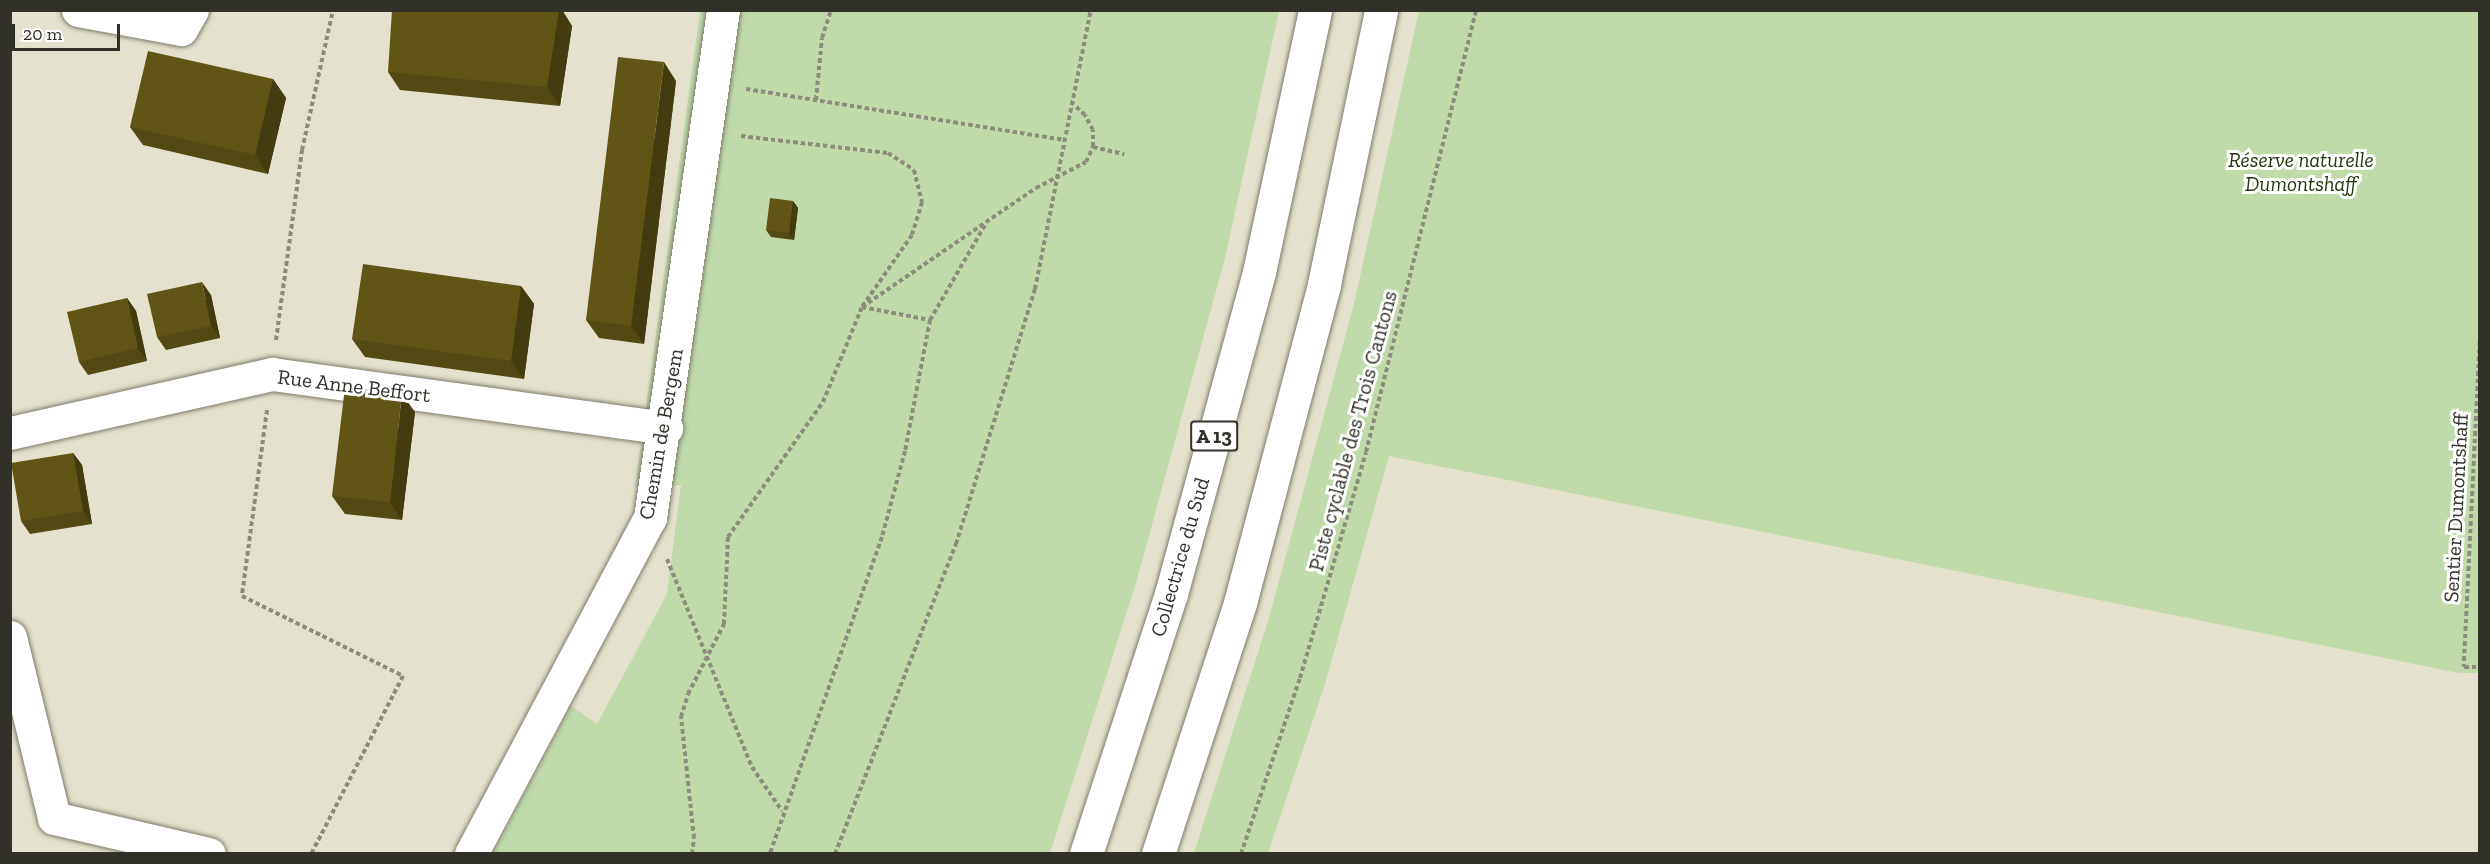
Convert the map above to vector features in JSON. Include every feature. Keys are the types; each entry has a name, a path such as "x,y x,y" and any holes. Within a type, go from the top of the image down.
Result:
{"main road":[{"path":"78,10 181,29 192,10"},
{"name":"Chemin de Bergem","path":"471,854 650,518 666,428 723,10"},
{"name":"Collectrice du Sud","path":"1086,854 1171,594 1259,272 1315,10"},
{"path":"1158,854 1240,603 1324,284 1381,10"},
{"name":"Rue Anne Beffort","path":"10,433 272,374 666,428"},
{"path":"10,637 54,818 209,854"}],"path":[{"path":"311,854 403,676 242,596 302,150 333,10"},
{"path":"816,100 822,38 831,10"},
{"path":"834,854 956,544 1035,289 1091,10"},
{"name":"Piste cyclable des Trois Cantons","path":"1241,854 1300,678 1366,452 1476,10"},
{"path":"714,83 1065,140"},
{"path":"862,307 1058,174 1072,172 1086,162 1093,147 1093,130 1085,115 1073,104"},
{"path":"692,854 694,838 681,717 707,656 724,624 728,537 823,402 862,307 912,235 922,202 914,170 888,153 707,132"},
{"path":"1093,147 1124,154"},
{"path":"770,854 882,537 905,451 930,320 986,223"},
{"path":"862,307 930,320"},
{"name":"Sentier Dumontshaff","path":"2480,334 2464,667 2480,667"},
{"path":"650,518 752,767 783,812"}],"green space":[{"path":"700,11 1279,11 1225,258 1136,583 1050,853 493,854 571,706 597,724 667,594 681,485 635,488"},
{"name":"Réserve naturelle Dumontshaff","path":"1419,11 2479,11 2479,673 2459,673 1389,456 1324,687 1268,853 1194,853 1269,618 1354,304"}],"building":[{"path":"392,10 559,10 547,87 388,72"},
{"path":"148,51 273,79 255,155 130,127"},
{"path":"618,57 664,62 631,326 586,320"},
{"path":"770,198 793,201 789,233 766,230"},
{"path":"363,264 521,286 511,361 352,339"},
{"path":"202,282 211,326 157,337 147,294"},
{"path":"127,298 138,348 79,362 67,312"},
{"path":"345,387 402,394 390,502 332,496"},
{"path":"73,453 83,511 21,521 11,463"}]}
